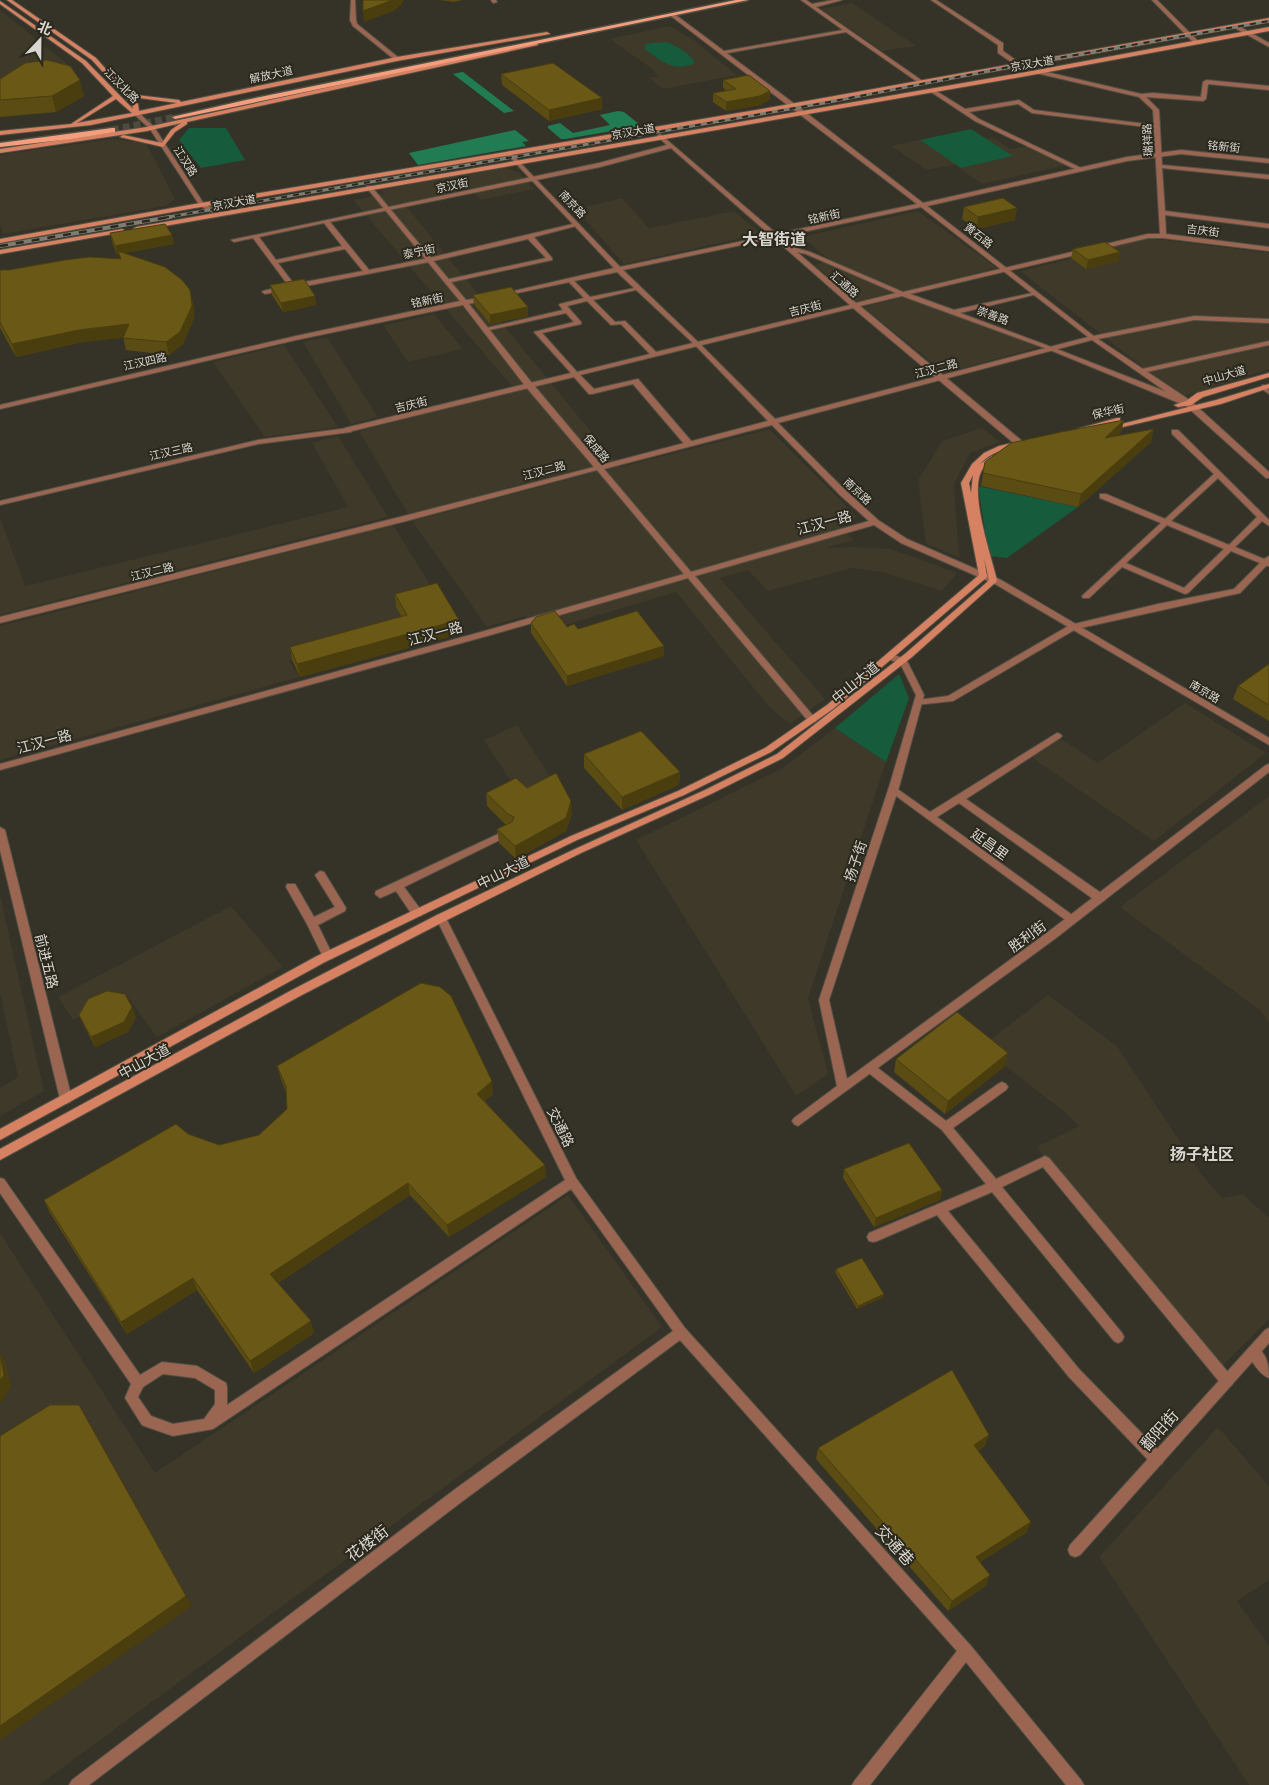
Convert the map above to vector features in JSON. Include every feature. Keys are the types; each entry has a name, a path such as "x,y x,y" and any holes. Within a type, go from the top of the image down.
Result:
{"main road":[{"name":"江汉北路","path":"9,0 94,59 135,104 137,114"},
{"name":"解放大道","path":"545,42 173,115 711,0"},
{"name":"解放大道","path":"0,151 152,128 746,0"},
{"name":"江汉北路","path":"0,2 84,62 137,114"},
{"name":"京汉大道","path":"0,242 202,205 792,105 1269,20"},
{"name":"京汉大道","path":"0,252 660,136 1038,72 1269,29"},
{"name":"解放大道","path":"0,133 63,127 137,114 397,59 547,34"},
{"path":"127,95 176,102 195,102"},
{"path":"63,127 79,120 117,96"},
{"path":"99,137 139,139 163,145 173,131 182,124 197,118"},
{"path":"0,138 111,127 70,137 0,145"},
{"name":"中山大道","path":"1191,405 1200,395 1269,375"},
{"name":"中山大道","path":"1191,405 1268,389"},
{"name":"保华街","path":"1070,431 1191,405"},
{"name":"保华街","path":"1079,435 1191,405"},
{"path":"1019,443 1031,443 1003,453 978,470 974,484 988,578 965,483 971,468 983,456 1019,443"},
{"name":"中山大道","path":"0,1135 328,956 574,838 681,793 768,750 812,720 988,578"},
{"name":"中山大道","path":"0,1155 296,993 441,918 780,756 903,660 968,605 988,578"}],"street":[{"path":"352,0 352,20 355,25 397,59"},
{"path":"803,0 921,82"},
{"path":"811,6 840,0"},
{"path":"933,0 1001,44 1000,52 1019,65"},
{"path":"1154,0 1197,43"},
{"name":"黄石路","path":"673,15 802,112 1093,338 1191,405 1269,476"},
{"path":"1235,26 1269,45"},
{"path":"722,52 846,31"},
{"path":"1038,72 1141,96 1153,94 1203,98 1206,82 1269,88"},
{"path":"931,90 977,120 1079,169"},
{"name":"瑞祥路","path":"1141,96 1156,110 1163,236"},
{"path":"965,112 1020,102 1032,111 1156,127"},
{"name":"江汉路","path":"137,114 152,128 202,205"},
{"name":"汇通路","path":"660,136 855,306 1019,443"},
{"name":"京汉街","path":"234,240 600,165 672,146"},
{"name":"铭新街","path":"296,338 922,205 1079,169 1181,152 1269,161"},
{"name":"南京路","path":"509,153 619,270 697,344 843,493 875,522 904,541 988,578 1269,742"},
{"path":"1158,166 1269,177"},
{"name":"保成路","path":"369,187 598,468 812,720"},
{"path":"202,205 220,214"},
{"path":"1162,213 1269,226"},
{"path":"326,222 367,272"},
{"name":"泰宁街","path":"265,292 429,260 577,225"},
{"path":"255,236 293,287"},
{"path":"447,281 550,259 529,236"},
{"name":"吉庆街","path":"348,430 1004,269 1148,236 1163,236 1269,249"},
{"path":"274,262 346,247"},
{"name":"崇善路","path":"790,249 808,253 904,294 1052,349 1191,405"},
{"path":"570,280 587,300 613,324 623,322 655,354"},
{"path":"638,288 562,305 579,323 537,332 592,392 635,381 688,444"},
{"path":"954,312 1035,293"},
{"path":"485,329 567,311"},
{"name":"江汉二路","path":"0,620 598,468 1093,338 1194,318 1269,321"},
{"name":"江汉四路","path":"0,407 296,338"},
{"path":"1142,371 1269,343"},
{"name":"江汉三路","path":"0,503 258,442 348,430"},
{"path":"1175,432 1269,524"},
{"path":"1086,596 1218,474"},
{"path":"918,703 950,699 1073,627 1237,591 1268,561 1230,548 1103,496"},
{"path":"1121,564 1186,591 1262,517"},
{"name":"江汉一路","path":"0,767 484,634 875,522"},
{"path":"890,657 903,660"},
{"name":"扬子街","path":"843,1087 824,1000 893,790 920,695 903,660"},
{"path":"930,817 1057,736"},
{"name":"胜利街","path":"798,1121 1071,920 1269,767"},
{"name":"延昌里","path":"893,790 1071,920"},
{"path":"960,799 1100,898"},
{"name":"前进五路","path":"0,830 66,1099"},
{"path":"380,894 509,832"},
{"path":"312,923 341,908 320,876"},
{"path":"398,886 417,913"},
{"path":"290,887 312,923 328,956"},
{"name":"交通路","path":"441,918 572,1182 681,1332"},
{"path":"870,1068 946,1127 1118,1337"},
{"path":"946,1127 1002,1087"},
{"path":"873,1237 993,1186 1045,1161 1227,1381"},
{"path":"208,1425 221,1405 221,1387 197,1372 162,1368 138,1383 131,1398 147,1421 173,1430 208,1425 572,1182"},
{"path":"0,1183 138,1383"},
{"path":"939,1209 1074,1373 1157,1459"},
{"name":"交通巷","path":"681,1332 966,1651 1076,1785"},
{"name":"花楼街","path":"77,1785 459,1495 681,1332"},
{"name":"鄱阳街","path":"1075,1550 1269,1334"},
{"path":"1253,1352 1269,1372"},
{"path":"860,1785 966,1651"}],"shaded area":[{"path":"852,3 916,46 882,51 821,9"},
{"path":"0,10 74,69 29,77 0,79"},
{"path":"668,26 695,41 737,75 663,89 649,78 659,76 651,68 610,39"},
{"path":"971,129 987,139 994,138 1010,149 1028,146 1067,165 982,184 955,165 927,170 891,146"},
{"path":"112,139 146,143 175,199 166,206 3,234 0,224 0,155"},
{"path":"506,168 519,172 534,189 481,200 472,191 406,206 620,467 769,429 857,517 836,523 854,540 826,548 892,549 957,573 942,591 882,572 852,568 768,591 748,570 720,578 825,699 790,724 769,707 676,592 539,633 525,616 487,627 412,521 584,475 579,469 408,514 359,431 516,391 353,200 384,194 381,190"},
{"path":"622,198 649,228 734,211 761,234 624,264 576,209"},
{"path":"918,211 997,268 904,291 830,260 801,237"},
{"path":"1148,238 1269,253 1269,369 1181,397 1020,271"},
{"path":"824,262 893,292 856,302 815,265"},
{"path":"903,297 1040,347 945,373 863,307"},
{"path":"434,314 463,349 408,362 383,325"},
{"path":"327,337 378,417 351,424 303,342"},
{"path":"284,345 338,427 265,437 213,362"},
{"path":"982,428 1000,442 970,453 954,484 959,557 926,544 918,480 942,441"},
{"path":"338,436 388,517 0,615 0,517 25,586 348,507 312,443"},
{"path":"393,525 438,597 397,607 408,628 289,661 300,677 0,760 0,626"},
{"path":"1185,703 1266,753 1154,841 1028,755 1057,736 1098,763"},
{"path":"517,725 556,786 517,791 484,740"},
{"path":"835,728 886,762 808,998 828,1074 796,1096 636,840 781,769"},
{"path":"1269,796 1269,1023 1261,1011 1120,907"},
{"path":"0,895 44,1091 0,1116 0,1088 18,1077 0,993"},
{"path":"231,906 283,967 157,1037 124,992 73,1020 58,997"},
{"path":"1048,995 1117,1046 1202,1175 1222,1198 1243,1194 1269,1218 1269,1319 1222,1366 1036,1147 1079,1126 1066,1113 981,1047"},
{"path":"568,1195 662,1327 39,1785 0,1785 0,1233 155,1473"},
{"path":"1218,1427 1269,1486 1269,1580 1237,1601 1269,1646 1269,1785 1249,1785 1099,1557"}],"green space":[{"path":"666,42 682,50 695,63 681,67 674,66 662,61 645,49 645,45 651,43"},
{"path":"463,72 514,111 504,113 453,74"},
{"path":"618,111 624,112 639,124 636,127 565,139 561,139 548,128 548,126 560,123 573,133 610,125 600,115"},
{"path":"189,128 226,128 245,160 201,168 179,140"},
{"path":"971,129 1013,156 961,168 920,140"},
{"path":"515,130 529,141 522,142 526,146 418,165 409,153"},
{"path":"978,486 1078,507 1007,558 989,556"},
{"path":"899,674 909,698 886,762 835,728"}],"building":[{"path":"363,0 393,0 363,11"},
{"path":"47,60 70,66 80,80 52,96 0,100 0,79 25,63"},
{"path":"553,63 602,98 549,110 501,74"},
{"path":"749,75 770,91 760,96 726,102 713,93 736,89 723,80"},
{"path":"1003,198 1017,208 978,217 964,207"},
{"path":"165,224 172,235 115,246 110,233"},
{"path":"1105,242 1120,252 1088,260 1073,249"},
{"path":"118,251 165,267 182,280 190,290 192,306 180,332 166,342 123,338 129,324 79,330 12,344 0,322 0,270 90,257 121,259"},
{"path":"304,279 315,296 281,303 270,285"},
{"path":"511,287 528,307 490,315 473,295"},
{"path":"1124,420 1105,438 1154,429 1081,494 983,473 985,462 1011,443"},
{"path":"437,583 459,620 297,664 290,647 407,615 395,594"},
{"path":"555,611 567,627 574,624 578,629 637,611 664,646 567,676 531,623 536,617"},
{"path":"1269,664 1269,705 1238,686"},
{"path":"641,731 680,772 622,797 584,754"},
{"path":"556,773 571,801 566,818 515,846 497,829 512,822 514,817 508,814 486,793 516,778 527,788"},
{"path":"421,983 440,987 451,996 492,1081 477,1094 545,1165 447,1225 408,1183 270,1274 311,1321 250,1361 193,1278 121,1322 44,1200 176,1124 188,1134 219,1145 259,1135 287,1109 286,1086 277,1066"},
{"path":"107,991 125,994 132,1007 124,1022 91,1037 79,1015 88,999"},
{"path":"957,1012 1008,1053 948,1101 896,1059"},
{"path":"909,1143 942,1190 876,1218 844,1169"},
{"path":"862,1258 884,1294 858,1306 836,1269"},
{"path":"0,1355 4,1375 0,1381"},
{"path":"952,1370 989,1435 974,1445 1031,1522 976,1557 990,1575 952,1601 818,1448"},
{"path":"50,1405 79,1405 186,1596 0,1726 0,1436"}],"tunnel":[{"path":"112,130 175,117"}],"railway":[{"path":"163,218 824,103 1030,63 1269,21"},
{"path":"0,246 170,217"}],"district":[{"name":"大智街道","path":"774,239"},
{"name":"扬子社区","path":"1202,1154"}]}
